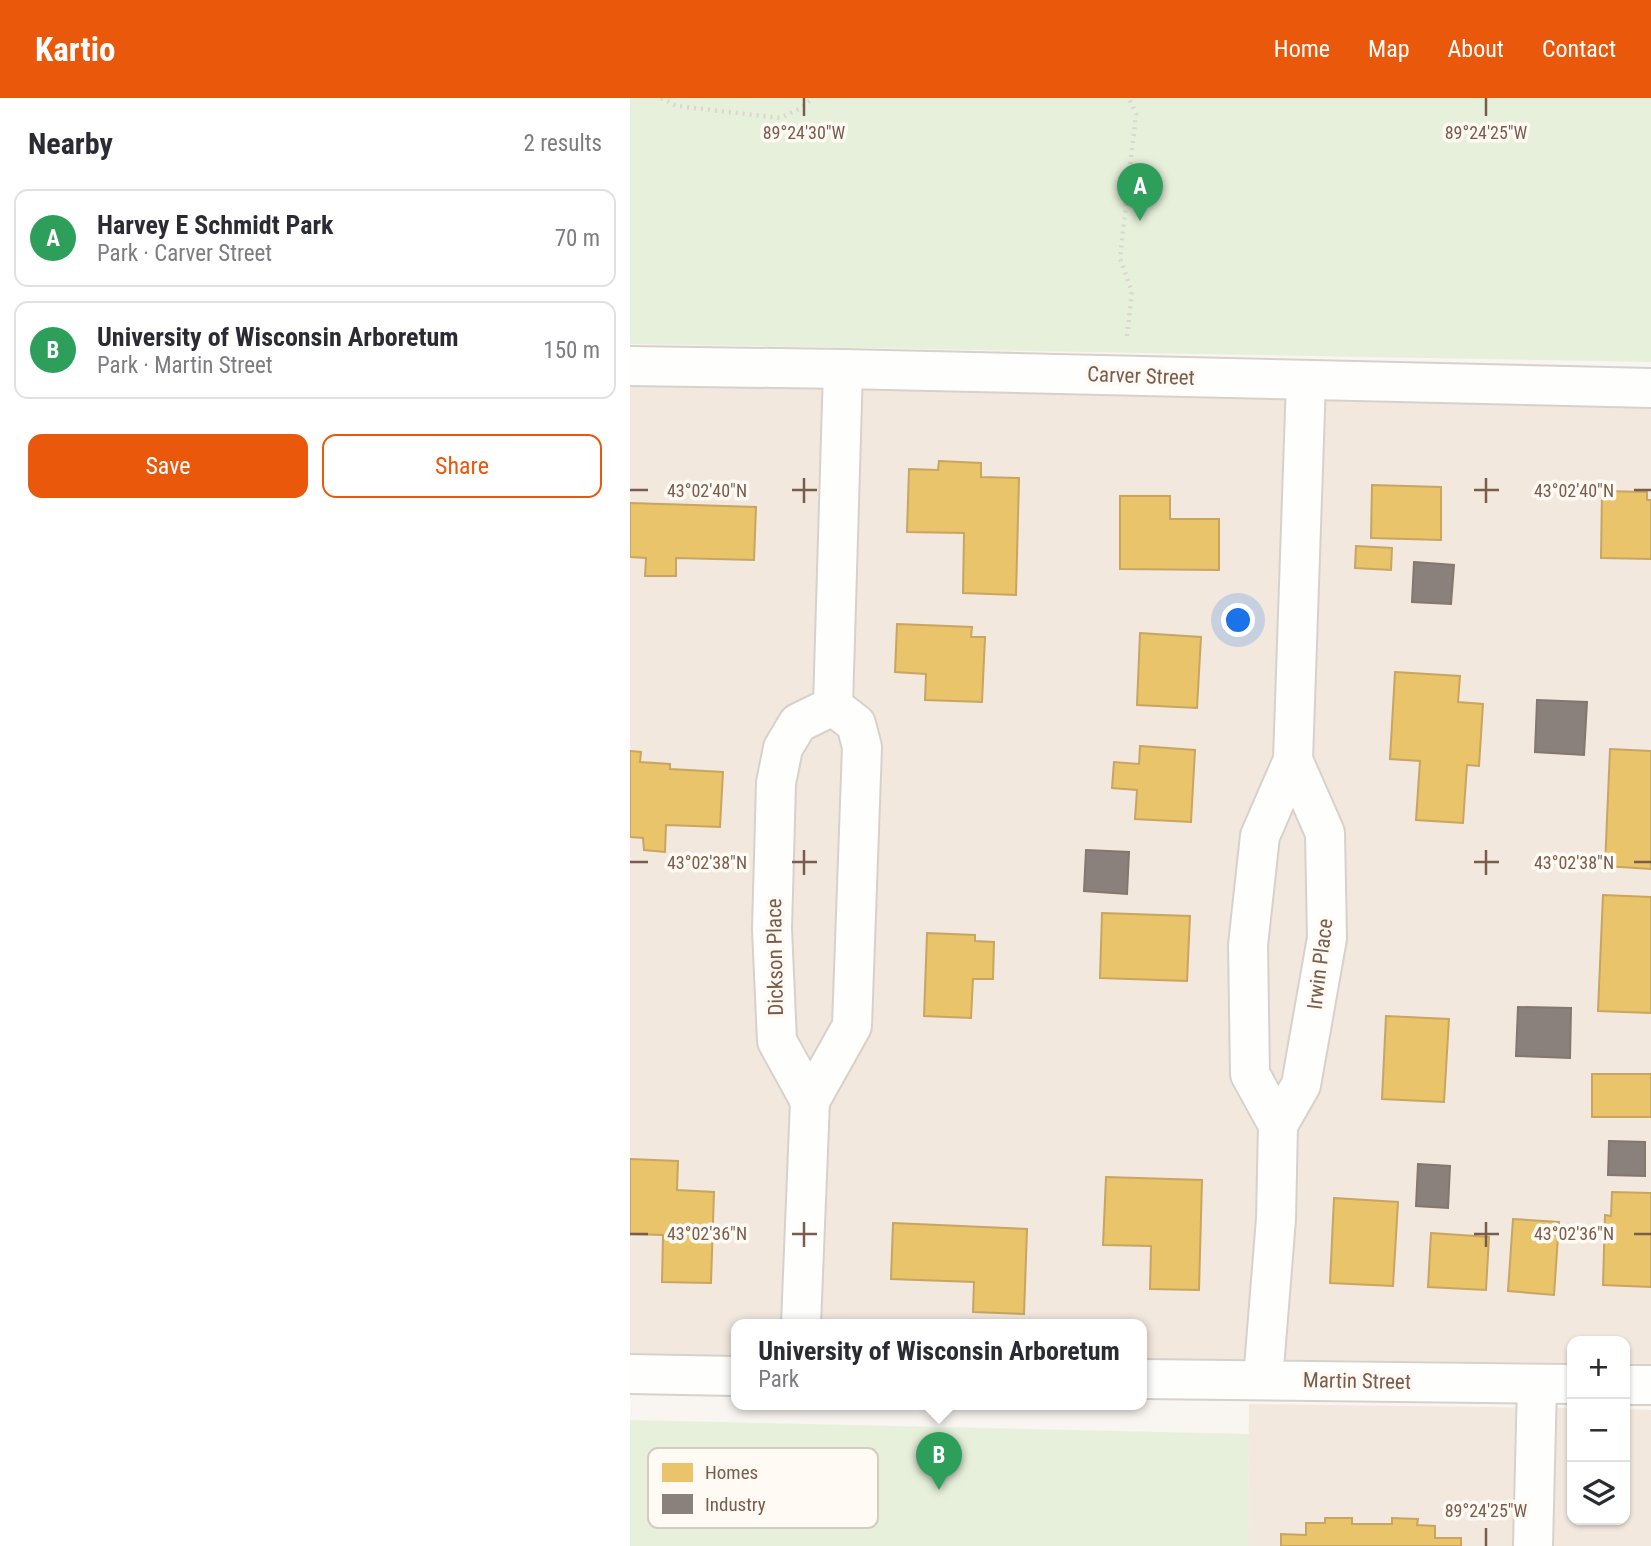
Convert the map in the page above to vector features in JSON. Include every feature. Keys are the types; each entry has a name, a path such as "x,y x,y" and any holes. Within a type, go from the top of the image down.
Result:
{"street":[{"name":"Carver Street","path":"630,366 1651,388"},
{"path":"801,1319 810,1101 852,1026 862,747 856,724 833,706 843,369"},
{"name":"Irwin Place","path":"1279,1125 1251,1074 1248,945 1260,836 1293,760 1306,381"},
{"name":"Dickson Place","path":"810,1101 777,1041 772,929 776,783 782,748 798,723 833,706"},
{"name":"Irwin Place","path":"1263,1380 1276,1219 1279,1125 1301,1085 1327,938 1325,833 1293,760"},
{"path":"630,1374 731,1376"},
{"name":"Martin Street","path":"1147,1379 1554,1384"},
{"path":"1533,1546 1554,1384"},
{"path":"1630,1385 1651,1385"}],"path":[{"path":"661,98 677,106 780,118 801,108 813,98"},
{"path":"1122,376 1132,292 1120,258 1136,114 1129,98"}],"shaded area":[{"path":"630,366 1651,388 1651,1364 1630,1364 1630,1336 1567,1336 1567,1363 1219,1359 1147,1362 1147,1319 731,1319 731,1376 630,1374"},
{"path":"1249,1404 1567,1408 1567,1525 1630,1525 1630,1409 1651,1410 1651,1546 1248,1546"}],"green space":[{"path":"630,98 1651,98 1651,362 630,344"},
{"path":"630,1420 1249,1434 1248,1546 630,1546"}],"building: Homes":[{"path":"939,461 981,463 981,477 1019,478 1016,595 963,593 964,533 907,532 909,469 938,470"},
{"path":"1372,485 1441,487 1441,540 1371,538"},
{"path":"1602,491 1647,492 1647,500 1651,500 1651,559 1601,558"},
{"path":"1120,496 1170,496 1170,519 1219,519 1219,570 1120,569"},
{"path":"630,503 756,507 754,560 676,558 676,576 645,576 646,558 630,557"},
{"path":"1356,546 1392,548 1391,570 1355,568"},
{"path":"897,624 972,627 971,637 985,637 982,702 925,700 926,674 895,672"},
{"path":"1140,633 1201,637 1197,708 1137,705"},
{"path":"1395,672 1460,676 1458,702 1483,704 1479,766 1467,765 1463,823 1416,820 1420,761 1390,759"},
{"path":"1140,746 1195,750 1191,822 1135,819 1137,790 1112,788 1114,762 1139,764"},
{"path":"1610,749 1651,751 1651,869 1605,866"},
{"path":"630,751 641,752 640,762 670,764 670,769 723,772 720,827 666,825 665,852 644,850 643,838 630,837"},
{"path":"1603,895 1651,897 1651,1013 1598,1011"},
{"path":"1102,913 1190,916 1187,981 1100,978"},
{"path":"927,933 975,935 975,941 994,942 993,979 973,979 971,1018 924,1016"},
{"path":"1386,1016 1449,1019 1444,1102 1382,1099"},
{"path":"1592,1074 1651,1074 1651,1117 1592,1117"},
{"path":"630,1159 678,1161 677,1190 714,1192 711,1283 662,1282 663,1235 630,1234"},
{"path":"1106,1177 1202,1180 1199,1290 1150,1289 1151,1246 1103,1245"},
{"path":"1612,1192 1651,1193 1651,1287 1603,1285 1605,1215 1611,1216"},
{"path":"1334,1198 1398,1202 1393,1286 1330,1283"},
{"path":"1513,1219 1559,1222 1554,1295 1508,1291"},
{"path":"893,1223 1027,1229 1024,1314 973,1312 974,1282 891,1279"},
{"path":"1431,1233 1489,1237 1486,1290 1428,1287"},
{"path":"1325,1518 1352,1518 1352,1524 1392,1524 1392,1518 1418,1519 1417,1525 1435,1526 1435,1538 1461,1538 1461,1546 1281,1546 1281,1534 1306,1535 1306,1523 1325,1523"}],"building: Industry":[{"path":"1414,562 1454,565 1451,604 1412,602"},
{"path":"1537,700 1587,702 1584,755 1535,752"},
{"path":"1086,850 1129,852 1127,894 1084,891"},
{"path":"1518,1007 1571,1008 1570,1058 1516,1056"},
{"path":"1609,1141 1645,1142 1645,1176 1608,1175"},
{"path":"1418,1164 1450,1166 1448,1208 1416,1206"}],"place":[{"name":"Harvey E Schmidt Park","path":"1140,221"},
{"name":"University of Wisconsin Arboretum","path":"939,1490"}]}
